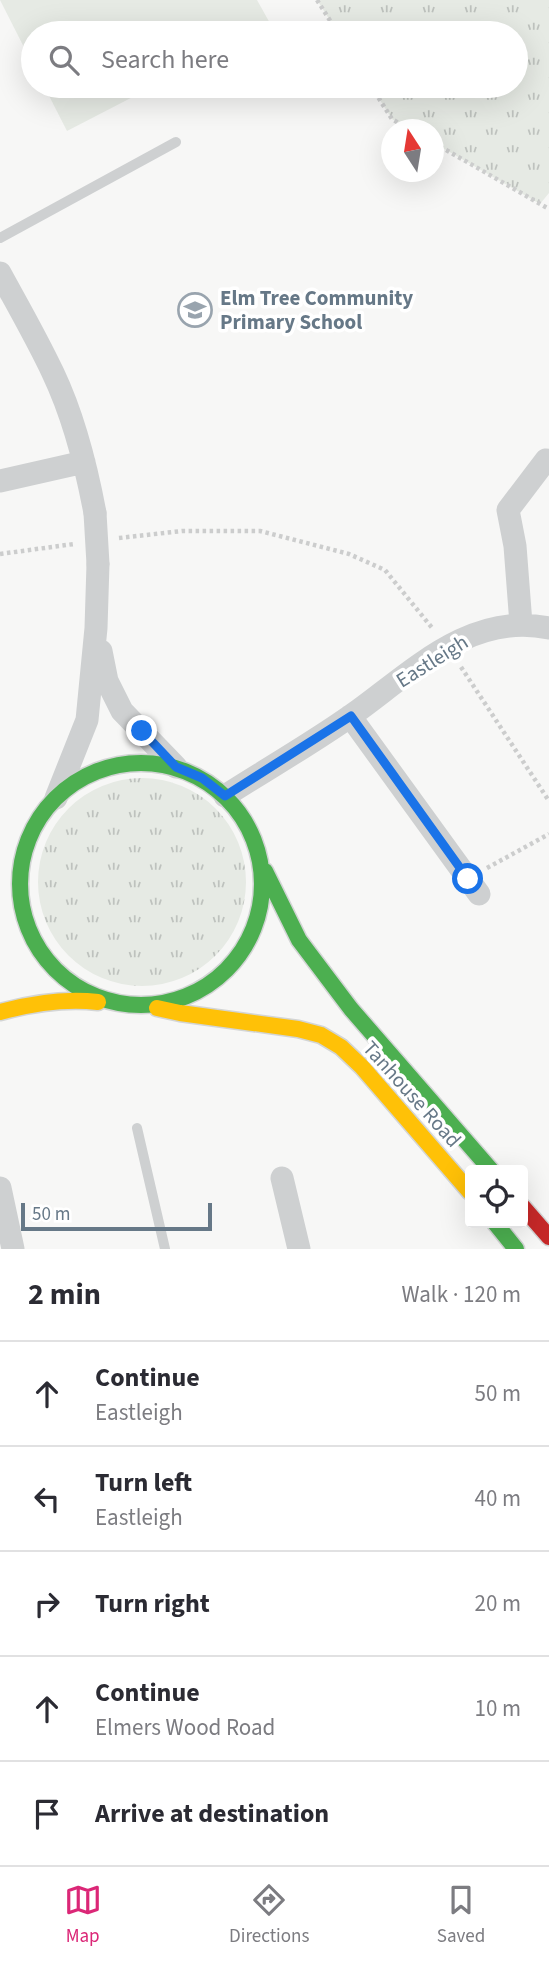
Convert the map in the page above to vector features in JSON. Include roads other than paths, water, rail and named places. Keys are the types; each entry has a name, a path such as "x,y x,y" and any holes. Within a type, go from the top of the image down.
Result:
{"street":[{"path":"0,272 54,374 65,402 84,462 95,513 98,564 96,628 86,720 55,797 8,863"},
{"path":"520,624 515,546 508,510 546,460"},
{"path":"0,481 84,462"},
{"name":"Eastleigh","path":"225,796 351,716 447,647 483,630 520,624 549,628"},
{"path":"96,628 107,681 122,711 176,767"},
{"path":"351,716 473,887"},
{"path":"0,1012 54,999 149,1006 176,1000 204,989 233,965 253,935 263,900 262,863 249,827 225,796 202,778 176,767 144,762 111,766 81,778 55,797"},
{"path":"31,831 20,868 21,906 34,943 58,973 79,988 90,995 127,1005"},
{"name":"Tanhouse Road","path":"262,863 299,940 351,1010 487,1165"},
{"name":"Tanhouse Road","path":"149,1006 180,1013 298,1028 321,1035 341,1047 362,1067 465,1186"},
{"path":"282,1178 299,1249"},
{"path":"0,1188 13,1249"},
{"path":"528,1213 549,1237"},
{"path":"499,1228 516,1249"}],"lane":[{"path":"0,238 176,142"},
{"path":"137,1128 165,1249"}],"place":[{"name":"Elm Tree Community Primary School","path":"195,310"}]}
